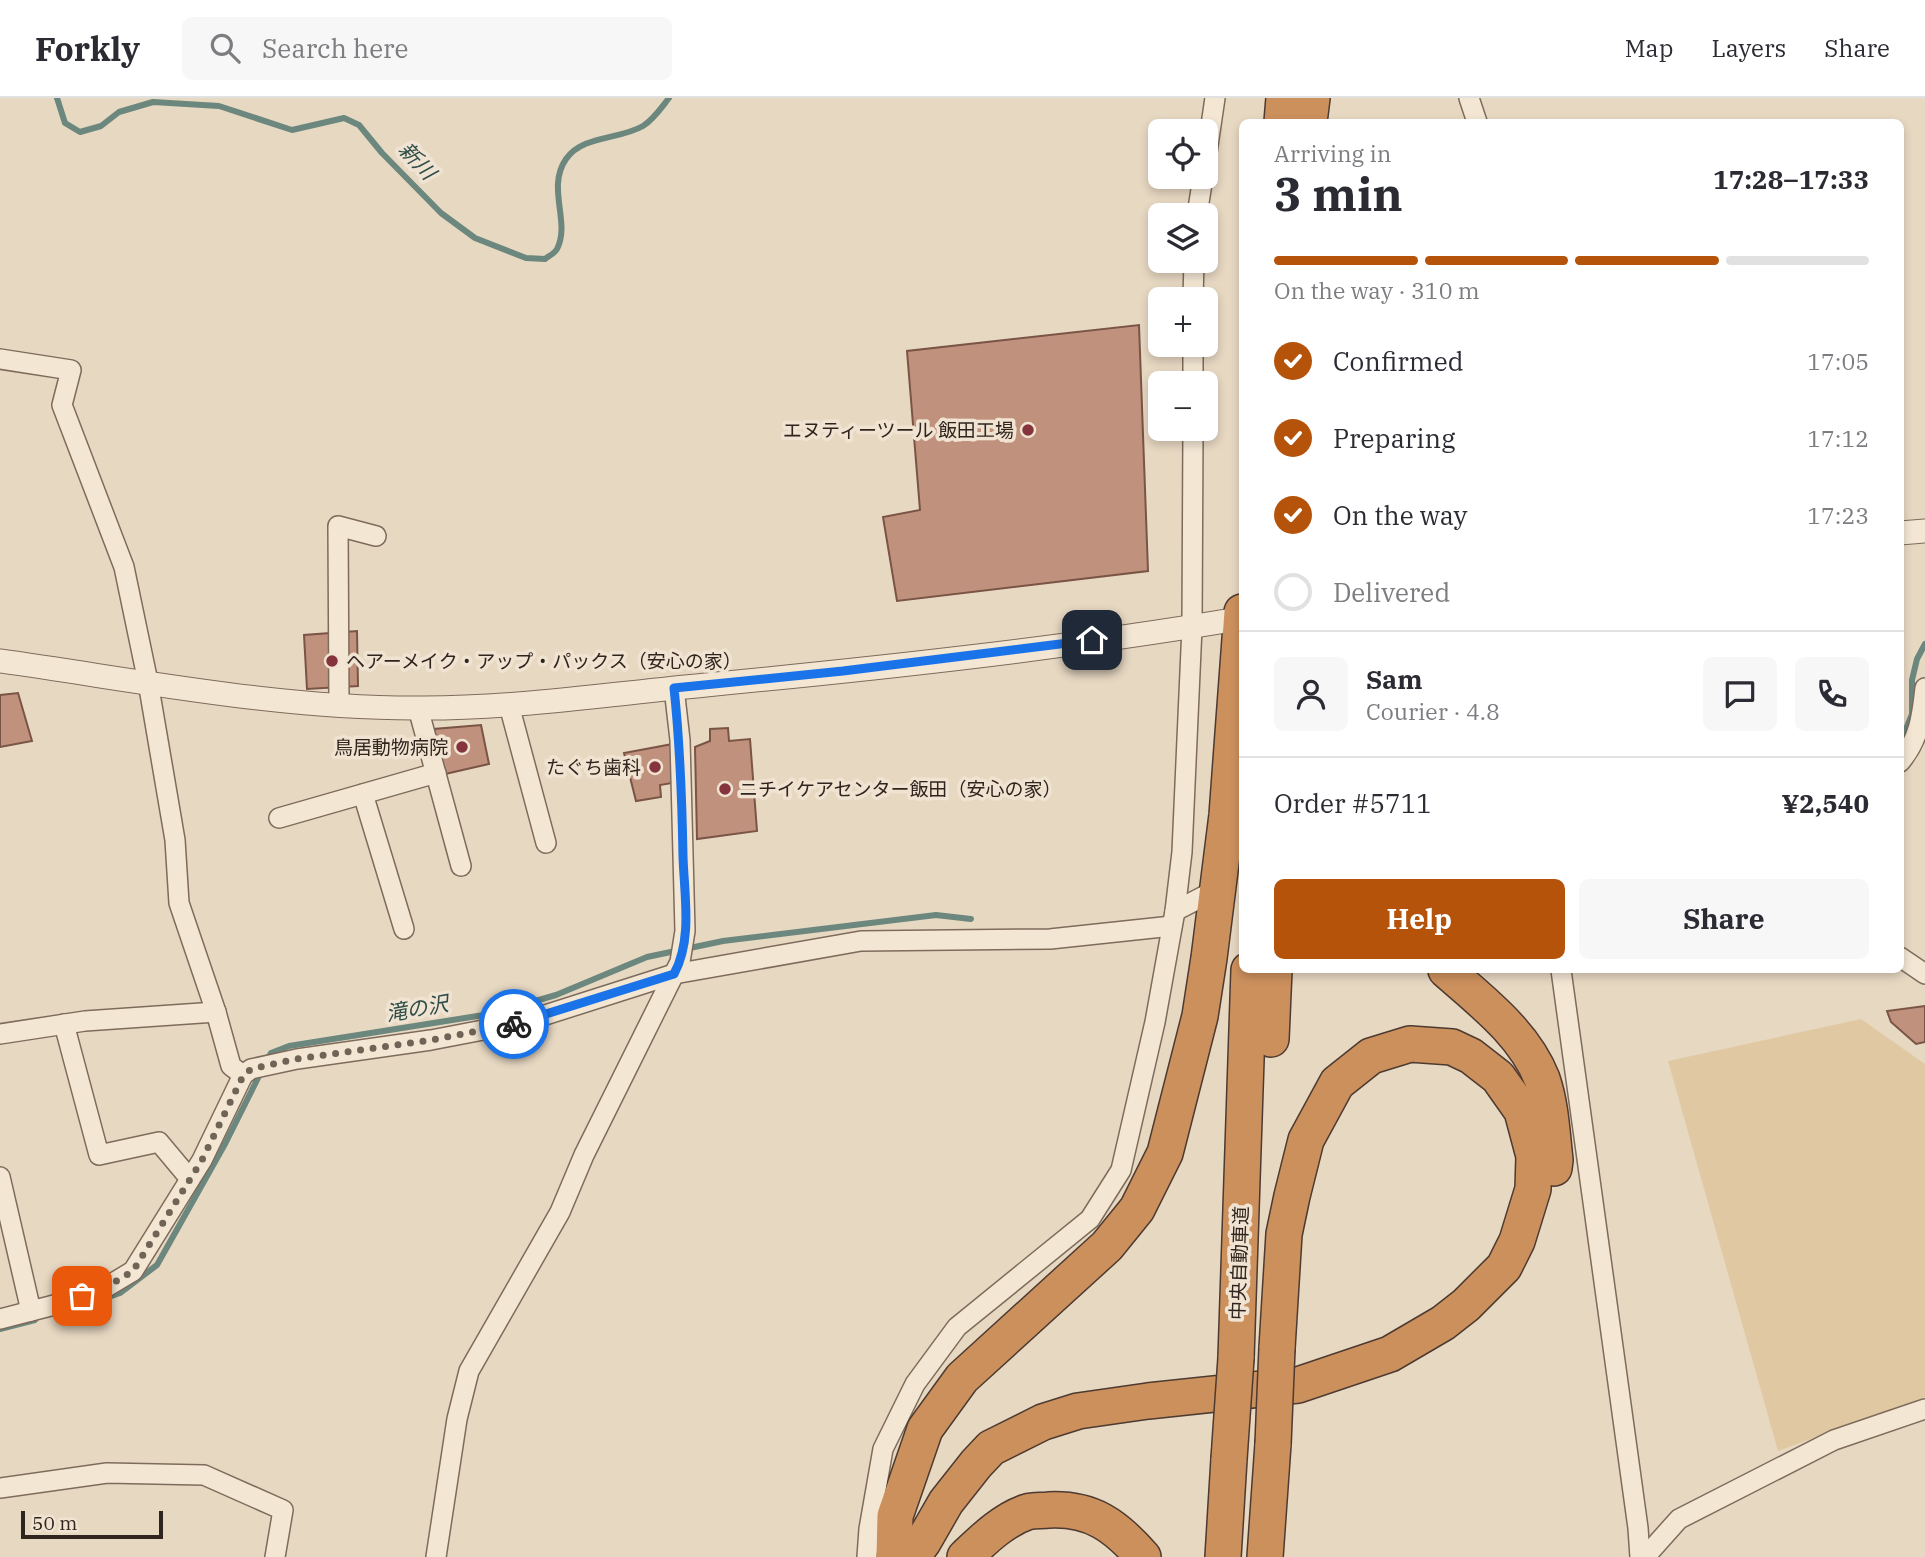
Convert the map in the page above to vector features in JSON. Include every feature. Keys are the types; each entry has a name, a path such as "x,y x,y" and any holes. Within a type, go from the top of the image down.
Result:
{"highway":[{"path":"1282,119 1284,98"},
{"path":"1309,119 1312,98"},
{"path":"894,1557 895,1516 925,1429 962,1378 1107,1246 1137,1209 1165,1153 1200,1016 1209,958 1227,815 1237,616"},
{"name":"中央自動車道","path":"1249,973 1258,1354"},
{"name":"中央自動車道","path":"1248,1557 1273,973"},
{"path":"940,1557 975,1498 995,1474 1034,1450 1056,1440 1116,1424 1223,1418 1297,1409 1366,1387 1401,1374 1436,1356 1481,1321 1522,1279 1538,1248 1548,1218 1555,1160 1549,1106 1542,1080 1530,1056 1505,1023 1449,973"},
{"path":"912,1557 946,1502 991,1448 1043,1422 1089,1409 1298,1385 1390,1354 1443,1323 1466,1305 1504,1267 1517,1241 1533,1189 1534,1156 1522,1111 1498,1077 1471,1056 1452,1047 1410,1044 1371,1056 1337,1083 1306,1139 1258,1354 1252,1450 1265,1557"},
{"name":"中央自動車道","path":"1223,1557 1252,1450"},
{"path":"965,1557 992,1531 1028,1512 1061,1510 1097,1516 1126,1537 1143,1557"}],"street":[{"path":"1212,119 1215,98"},
{"path":"1469,98 1477,119"},
{"path":"0,359 71,370 62,405 124,567 148,682 175,840 179,903 216,1012 231,1066 247,1072 276,1063 431,1040 520,1023 677,968 861,941 1050,939 1174,919 1208,894"},
{"path":"867,1557 869,1529 883,1449 915,1384 957,1327 1090,1219 1121,1170 1155,1022 1174,919 1182,852 1192,627 1193,441"},
{"path":"339,705 338,526 376,536"},
{"path":"1904,533 1925,531"},
{"path":"0,661 339,705 418,708 509,705 843,671 1192,627 1237,616"},
{"path":"436,1557 457,1419 469,1371 560,1212 584,1155 677,968 685,939 680,740 674,688"},
{"path":"1904,758 1917,735 1925,688"},
{"path":"509,705 547,843"},
{"path":"418,708 461,866"},
{"path":"279,818 436,773"},
{"path":"363,794 404,929"},
{"path":"1904,960 1925,974"},
{"path":"1561,973 1643,1557"},
{"path":"0,1034 64,1024 216,1012"},
{"path":"64,1024 99,1155 159,1142 190,1179"},
{"path":"0,1319 103,1289 133,1271 190,1179 247,1072"},
{"path":"0,1177 31,1311"},
{"path":"1643,1557 1679,1519 1834,1440 1925,1409"},
{"path":"0,1488 107,1473 204,1475 284,1510 275,1557"}],"sand":[{"path":"1861,1019 1925,1064 1925,1397 1778,1451 1668,1061"}],"building":[{"name":"エヌティーツール 飯田工場","path":"1139,325 1148,571 897,601 883,517 920,510 907,351"},
{"name":"ヘアーメイク・アップ・パックス（安心の家）","path":"357,631 358,686 307,689 304,635"},
{"path":"18,693 32,741 0,747 0,695"},
{"name":"鳥居動物病院","path":"481,725 489,764 445,774 434,729"},
{"name":"ニチイケアセンター飯田（安心の家）","path":"728,728 729,741 750,739 757,831 697,839 695,747 710,741 710,729"},
{"name":"たぐち歯科","path":"678,743 684,781 660,785 661,797 636,801 624,753"},
{"path":"1925,1006 1925,1042 1916,1044 1891,1022 1887,1011"}],"waterway":[{"name":"新川","path":"57,98 65,123 80,132 101,126 119,112 153,102 219,106 292,130 344,118 359,125 382,153 441,213 475,238 526,258 545,259 556,250 561,239 558,182 566,159 582,146 643,126 669,98"},
{"name":"滝の沢","path":"1904,734 1912,714 1912,680 1917,659 1925,644"},
{"name":"滝の沢","path":"267,1060 271,1053 289,1046 490,1014 556,995 647,957 723,941 936,915 971,919"},
{"name":"滝の沢","path":"103,1299 120,1293 157,1265 225,1144 262,1070"},
{"name":"滝の沢","path":"0,1329 35,1320"}],"tunnel":[{"path":"1215,890 1239,876"}],"way so far":[{"path":"82,1296 103,1289 133,1271 202,1160 243,1076 251,1069 296,1059 431,1040 514,1024"}],"place":[{"name":"エヌティーツール 飯田工場","path":"1028,430"},
{"name":"ヘアーメイク・アップ・パックス（安心の家）","path":"332,661"},
{"name":"鳥居動物病院","path":"462,747"},
{"name":"たぐち歯科","path":"655,767"},
{"name":"ニチイケアセンター飯田（安心の家）","path":"725,789"}],"route":[{"path":"514,1024 674,974 680,962 685,931 680,740 674,688 843,671 1092,640"}]}
